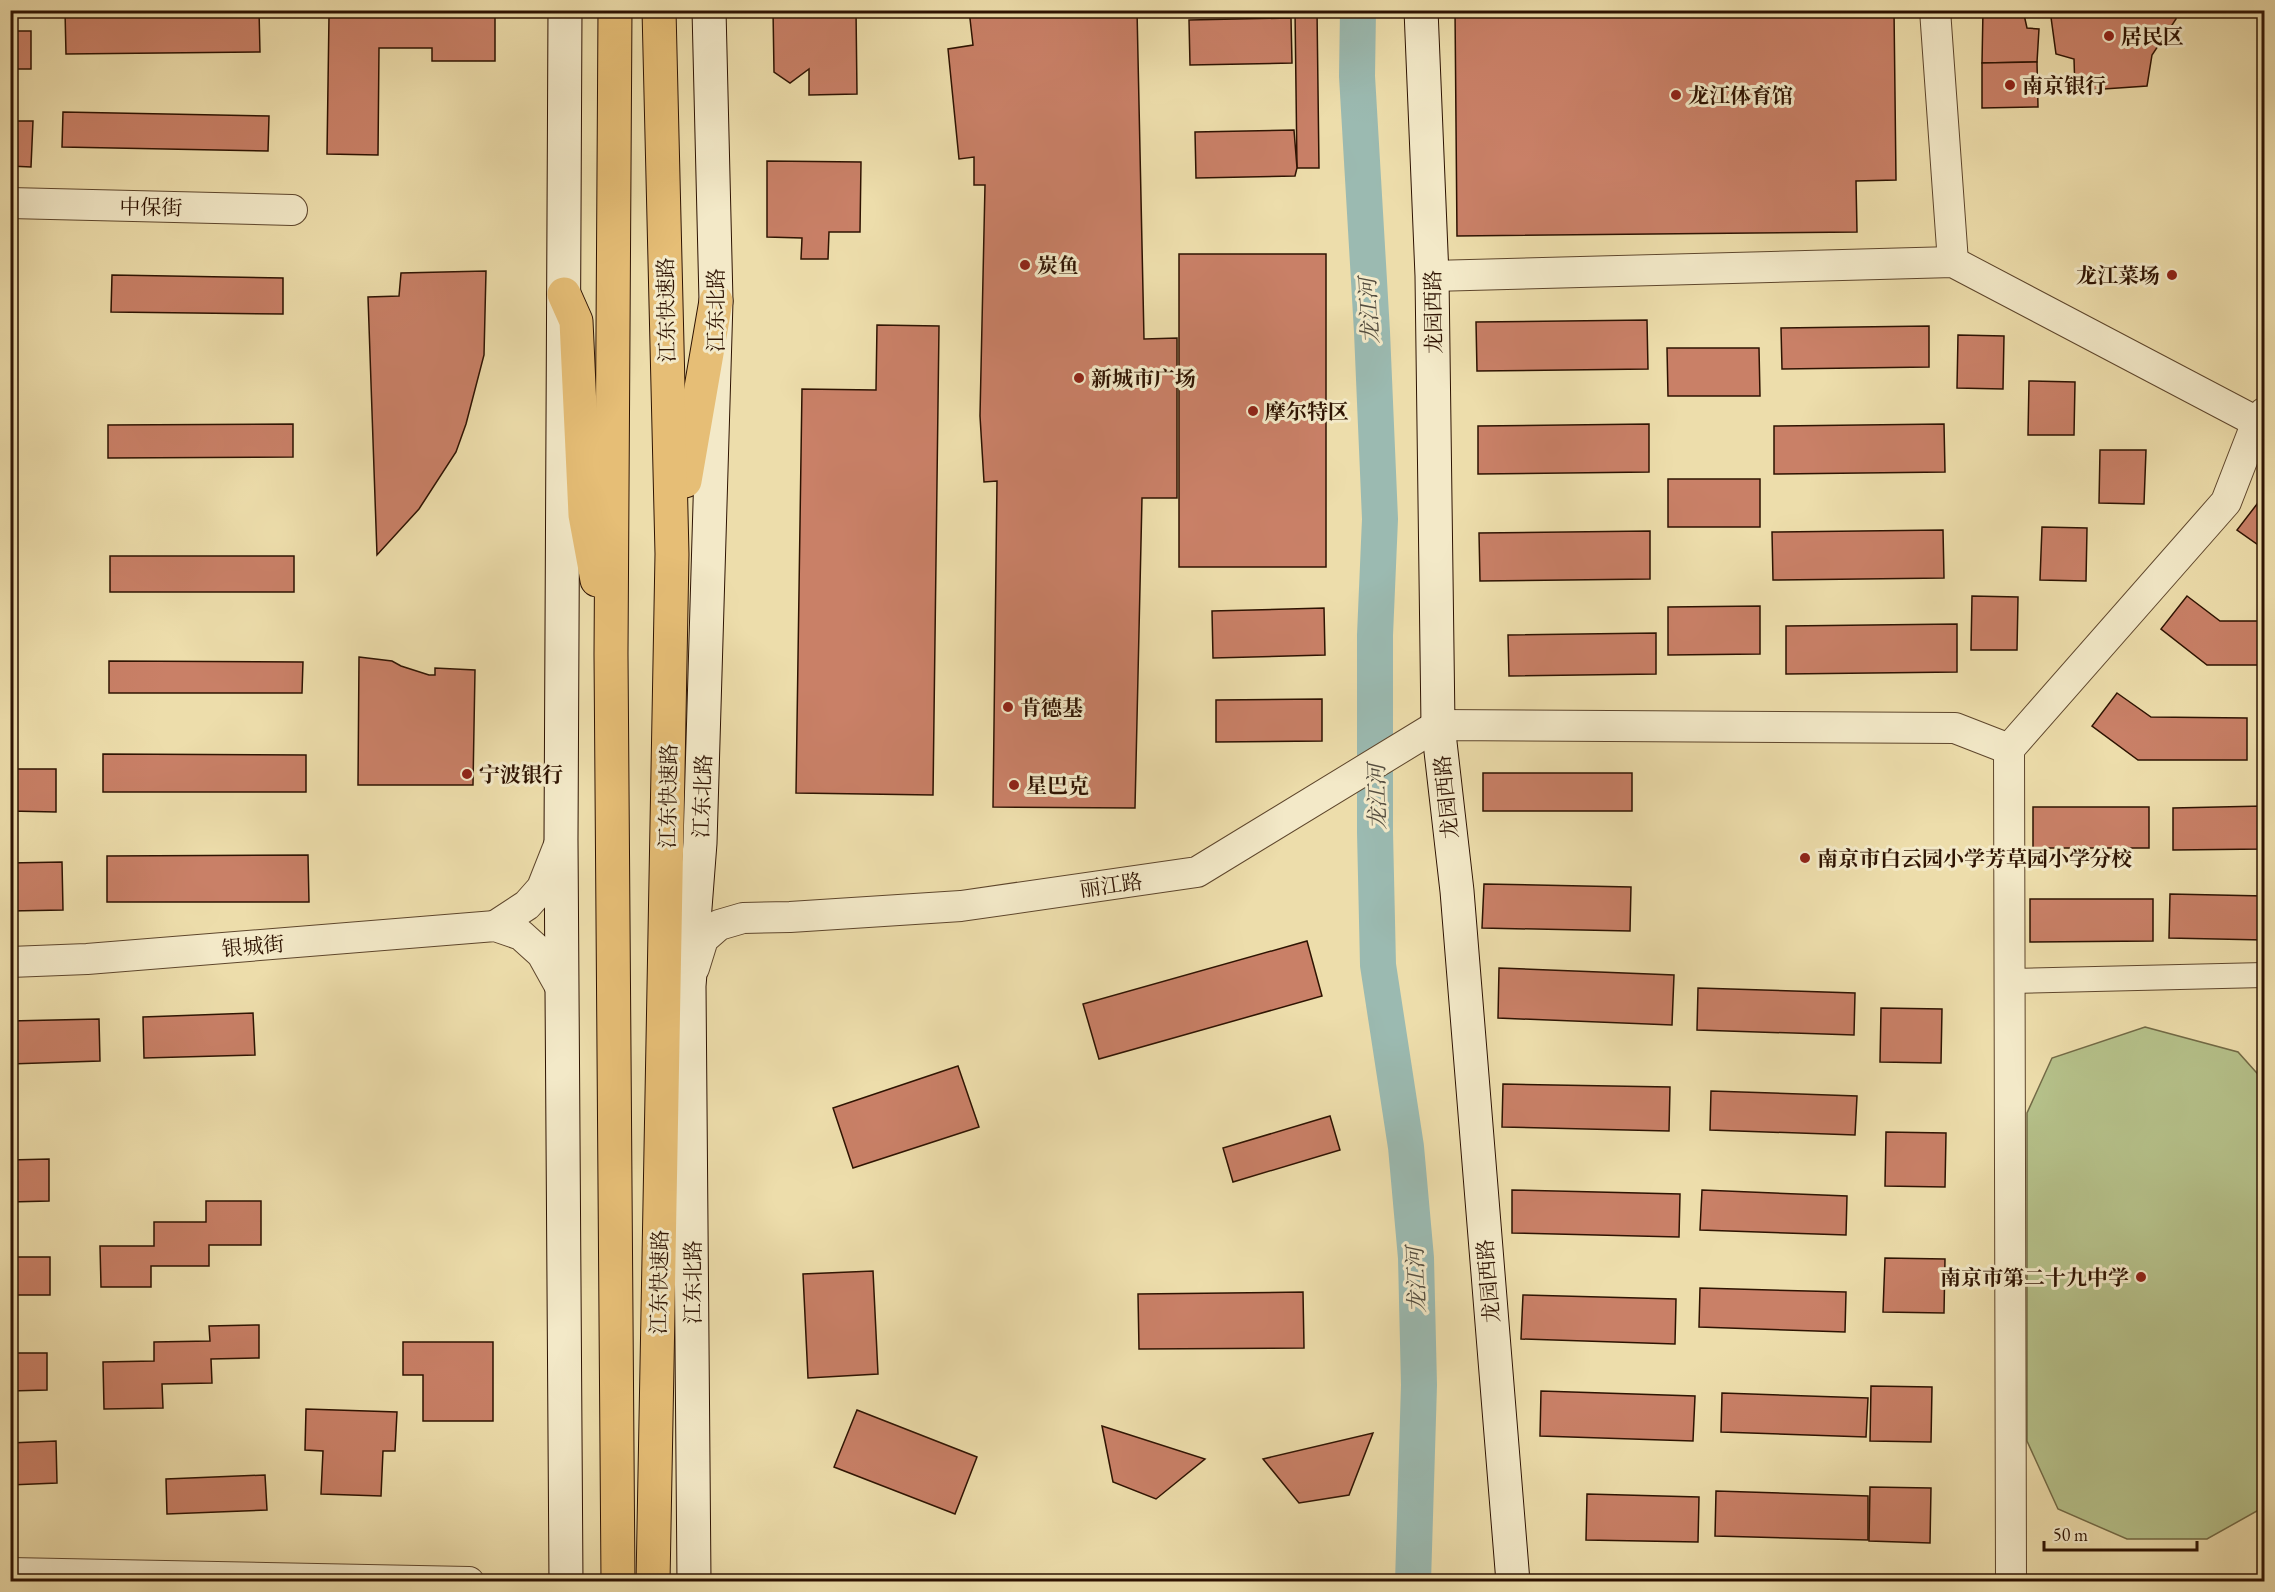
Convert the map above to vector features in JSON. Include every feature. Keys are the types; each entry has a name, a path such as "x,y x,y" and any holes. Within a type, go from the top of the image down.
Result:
{"highway":[{"name":"江东快速路","path":"615,10 611,654 618,1581"},
{"name":"江东快速路","path":"653,1581 672,554 659,10"},
{"path":"564,294 576,321 585,514 611,654"},
{"path":"672,554 716,301"}],"main road":[{"path":"565,10 561,840 566,1581"},
{"name":"江东北路","path":"694,1581 689,986 700,843 716,301 709,10"},
{"name":"龙园西路","path":"1421,10 1432,276 1438,725 1458,903 1513,1581"}],"street":[{"path":"1935,10 1953,262"},
{"name":"中保街","path":"10,203 292,210"},
{"path":"1432,276 1953,262 2262,420 2226,502 2009,749 2011,1581"},
{"path":"1438,725 1955,728 2009,749"},
{"name":"丽江路","path":"689,986 703,939 719,925 743,918 961,906 1197,872 1438,725"},
{"name":"银城街","path":"495,926 527,905 542,888 561,840"},
{"name":"丽江路","path":"700,843 702,885 716,905 743,918"},
{"name":"银城街","path":"10,962 87,959 495,926 520,935 542,954 562,990"},
{"path":"2010,981 2265,975"},
{"path":"10,1573 469,1581"}],"green space":[{"name":"南京市第二十九中学","path":"2145,1027 2238,1052 2264,1081 2264,1507 2207,1539 2127,1539 2058,1509 2027,1441 2027,1113 2052,1058"}],"building":[{"path":"259,10 260,52 66,54 65,11"},
{"path":"366,10 495,12 495,61 432,61 432,48 379,48 378,155 327,154 329,16 366,17"},
{"path":"773,10 856,10 857,94 809,95 809,69 790,83 774,72"},
{"name":"新城市广场","path":"969,10 1137,10 1144,339 1177,338 1177,498 1142,498 1135,808 993,807 997,481 984,482 980,416 985,185 974,185 974,157 959,159 948,49 973,45"},
{"path":"1295,10 1317,10 1319,168 1297,168"},
{"name":"龙江体育馆","path":"1455,10 1894,10 1896,180 1856,181 1857,232 1457,236"},
{"path":"1983,10 2023,10 2027,28 2039,29 2037,62 1982,63"},
{"name":"居民区","path":"2050,10 2177,10 2176,19 2152,55 2147,86 2075,91 2074,59 2056,54"},
{"path":"1291,18 1292,63 1190,65 1189,20"},
{"path":"10,31 31,31 31,69 10,69"},
{"name":"南京银行","path":"2037,62 2038,107 1982,108 1982,63"},
{"path":"63,112 269,116 268,151 62,147"},
{"path":"10,121 33,121 31,167 10,166"},
{"path":"1294,130 1297,168 1295,176 1196,178 1195,132"},
{"path":"767,161 861,162 860,232 829,232 828,259 801,259 802,238 767,237"},
{"path":"10,240 16,240 15,278 10,278"},
{"name":"摩尔特区","path":"1179,254 1326,254 1326,567 1179,567"},
{"path":"486,271 484,355 466,424 456,452 419,509 377,555 368,297 399,296 401,273"},
{"path":"112,275 283,278 283,314 111,312"},
{"path":"1647,320 1648,369 1477,371 1476,322"},
{"path":"877,325 939,326 933,795 796,793 802,389 876,390"},
{"path":"1929,326 1929,367 1782,369 1781,328"},
{"path":"10,329 14,329 13,370 10,370"},
{"path":"1958,335 2004,336 2003,389 1957,388"},
{"path":"1667,348 1759,348 1760,396 1668,396"},
{"path":"2029,381 2075,382 2074,435 2028,435"},
{"path":"293,424 293,457 108,458 108,425"},
{"path":"1649,424 1649,472 1478,474 1478,426"},
{"path":"1944,424 1945,472 1774,474 1774,426"},
{"path":"10,434 13,434 13,463 10,463"},
{"path":"2100,450 2146,450 2144,504 2099,503"},
{"path":"1668,479 1760,479 1760,527 1668,527"},
{"path":"2264,495 2264,549 2237,530"},
{"path":"2042,527 2087,528 2086,581 2040,580"},
{"path":"1943,530 1944,578 1773,580 1772,532"},
{"path":"1650,531 1650,579 1480,581 1479,533"},
{"path":"110,556 294,556 294,592 110,592"},
{"path":"1972,596 2018,597 2017,650 1971,650"},
{"path":"2187,596 2220,621 2264,621 2264,665 2207,665 2161,629"},
{"path":"1760,606 1760,654 1668,655 1668,607"},
{"path":"1324,608 1325,655 1213,658 1212,611"},
{"path":"1957,624 1957,672 1786,674 1786,626"},
{"path":"1656,633 1656,674 1509,676 1508,635"},
{"path":"359,657 392,661 429,675 435,675 435,668 475,670 473,785 358,785"},
{"path":"109,661 303,662 302,693 109,693"},
{"path":"2117,693 2151,717 2247,718 2247,760 2138,760 2092,726"},
{"path":"1322,699 1322,741 1216,742 1216,700"},
{"path":"103,754 306,755 306,792 103,792"},
{"path":"10,769 56,769 56,812 10,811"},
{"path":"1483,773 1632,773 1632,811 1483,811"},
{"path":"2264,806 2264,849 2173,850 2173,808"},
{"path":"2033,807 2149,807 2149,848 2033,848"},
{"path":"308,855 309,902 107,902 107,856"},
{"path":"62,862 63,910 10,911 10,863"},
{"path":"1484,884 1631,887 1630,931 1482,928"},
{"path":"2170,894 2264,896 2264,940 2169,938"},
{"path":"2030,899 2153,899 2153,941 2030,942"},
{"path":"1307,941 1322,996 1099,1059 1083,1004"},
{"path":"1499,968 1674,975 1672,1025 1498,1018"},
{"path":"1698,988 1855,993 1854,1035 1697,1030"},
{"path":"1881,1008 1942,1009 1941,1063 1880,1062"},
{"path":"253,1013 255,1055 144,1058 143,1017"},
{"path":"99,1019 100,1061 10,1064 10,1021"},
{"path":"958,1066 979,1127 853,1168 833,1108"},
{"path":"1503,1084 1670,1087 1669,1131 1502,1127"},
{"path":"1711,1091 1857,1096 1855,1135 1710,1130"},
{"path":"1330,1116 1340,1150 1233,1182 1223,1148"},
{"path":"1886,1132 1946,1133 1945,1187 1885,1186"},
{"path":"49,1159 49,1201 10,1202 10,1160"},
{"path":"1512,1190 1680,1194 1679,1237 1512,1233"},
{"path":"1702,1190 1847,1196 1846,1235 1700,1230"},
{"path":"206,1201 261,1201 261,1245 209,1245 209,1266 151,1266 151,1287 101,1287 100,1246 154,1246 154,1222 206,1222"},
{"path":"10,1257 50,1257 50,1295 10,1295"},
{"path":"1885,1258 1945,1259 1944,1313 1883,1312"},
{"path":"873,1271 878,1374 808,1378 803,1274"},
{"path":"1700,1288 1846,1292 1845,1332 1699,1327"},
{"path":"1303,1292 1304,1348 1139,1349 1138,1294"},
{"path":"1523,1295 1676,1299 1675,1344 1521,1339"},
{"path":"259,1325 259,1358 211,1359 212,1383 162,1384 163,1408 104,1409 103,1362 154,1361 154,1342 210,1341 209,1326"},
{"path":"403,1342 493,1342 493,1421 423,1421 423,1375 403,1375"},
{"path":"10,1353 47,1353 47,1390 10,1391"},
{"path":"1871,1386 1932,1387 1931,1442 1870,1441"},
{"path":"1541,1391 1695,1396 1693,1441 1540,1436"},
{"path":"1722,1393 1868,1398 1866,1437 1721,1432"},
{"path":"306,1409 397,1412 395,1451 383,1451 381,1496 321,1494 323,1451 305,1450"},
{"path":"857,1410 977,1457 955,1514 834,1467"},
{"path":"1102,1426 1205,1459 1156,1499 1113,1482"},
{"path":"1373,1433 1349,1495 1299,1503 1263,1459"},
{"path":"56,1441 57,1483 10,1485 10,1443"},
{"path":"265,1475 267,1510 167,1514 166,1479"},
{"path":"1870,1487 1931,1488 1930,1543 1869,1541"},
{"path":"1716,1491 1868,1496 1868,1540 1715,1536"},
{"path":"1587,1494 1699,1497 1698,1542 1586,1540"}],"waterway":[{"name":"龙江河","path":"1358,10 1357,76 1380,519 1375,635 1378,965 1406,1147 1416,1258 1419,1385 1413,1582"}],"place":[{"name":"居民区","path":"2109,36"},
{"name":"南京银行","path":"2010,85"},
{"name":"龙江体育馆","path":"1676,95"},
{"name":"炭鱼","path":"1025,265"},
{"name":"龙江菜场","path":"2172,275"},
{"name":"新城市广场","path":"1079,378"},
{"name":"摩尔特区","path":"1253,411"},
{"name":"肯德基","path":"1008,707"},
{"name":"宁波银行","path":"467,774"},
{"name":"星巴克","path":"1014,785"},
{"name":"南京市白云园小学芳草园小学分校","path":"1805,858"},
{"name":"南京市第二十九中学","path":"2141,1277"}]}
